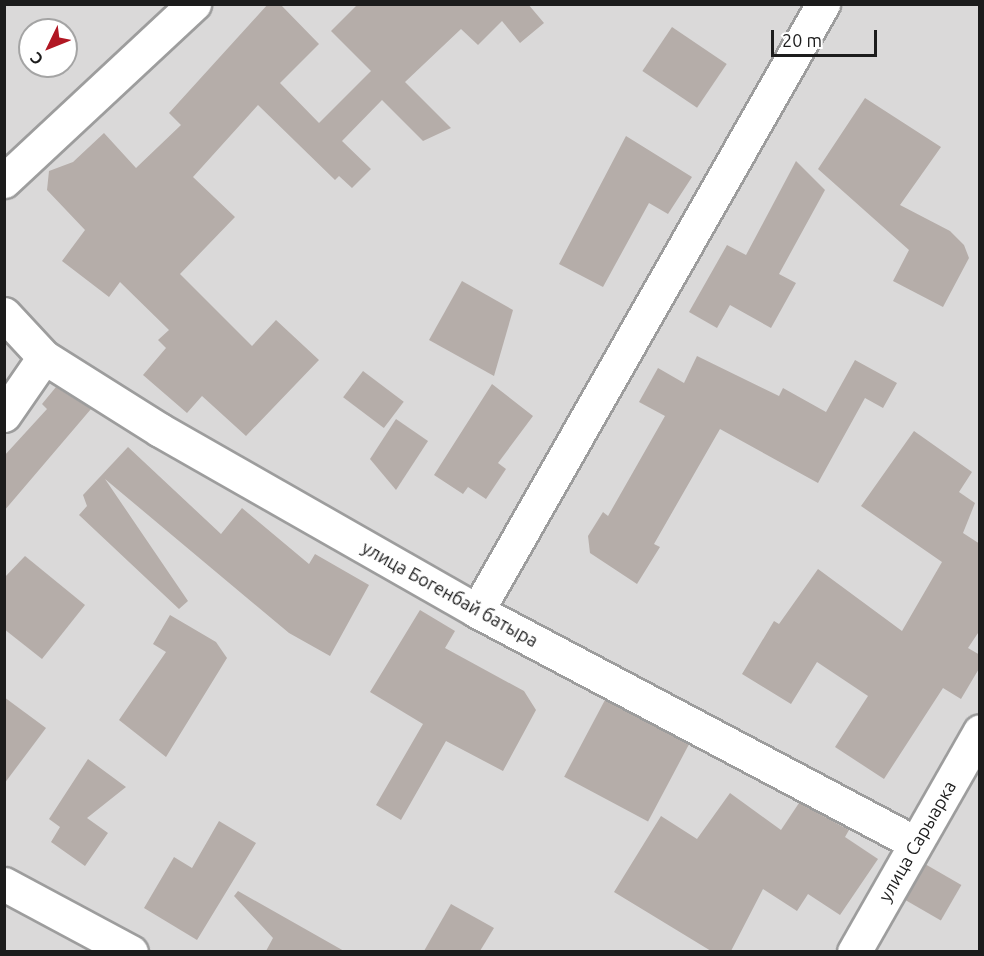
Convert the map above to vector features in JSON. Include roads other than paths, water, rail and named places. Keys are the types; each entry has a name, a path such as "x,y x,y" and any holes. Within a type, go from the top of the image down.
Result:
{"street":[{"path":"4,181 194,4"},
{"path":"477,610 823,4"},
{"name":"улица Богенбай батыра","path":"4,314 44,357 160,430 477,610 915,843"},
{"path":"4,415 44,357"},
{"name":"улица Сарыарка","path":"854,951 980,731"},
{"path":"7,891 131,951"}]}
